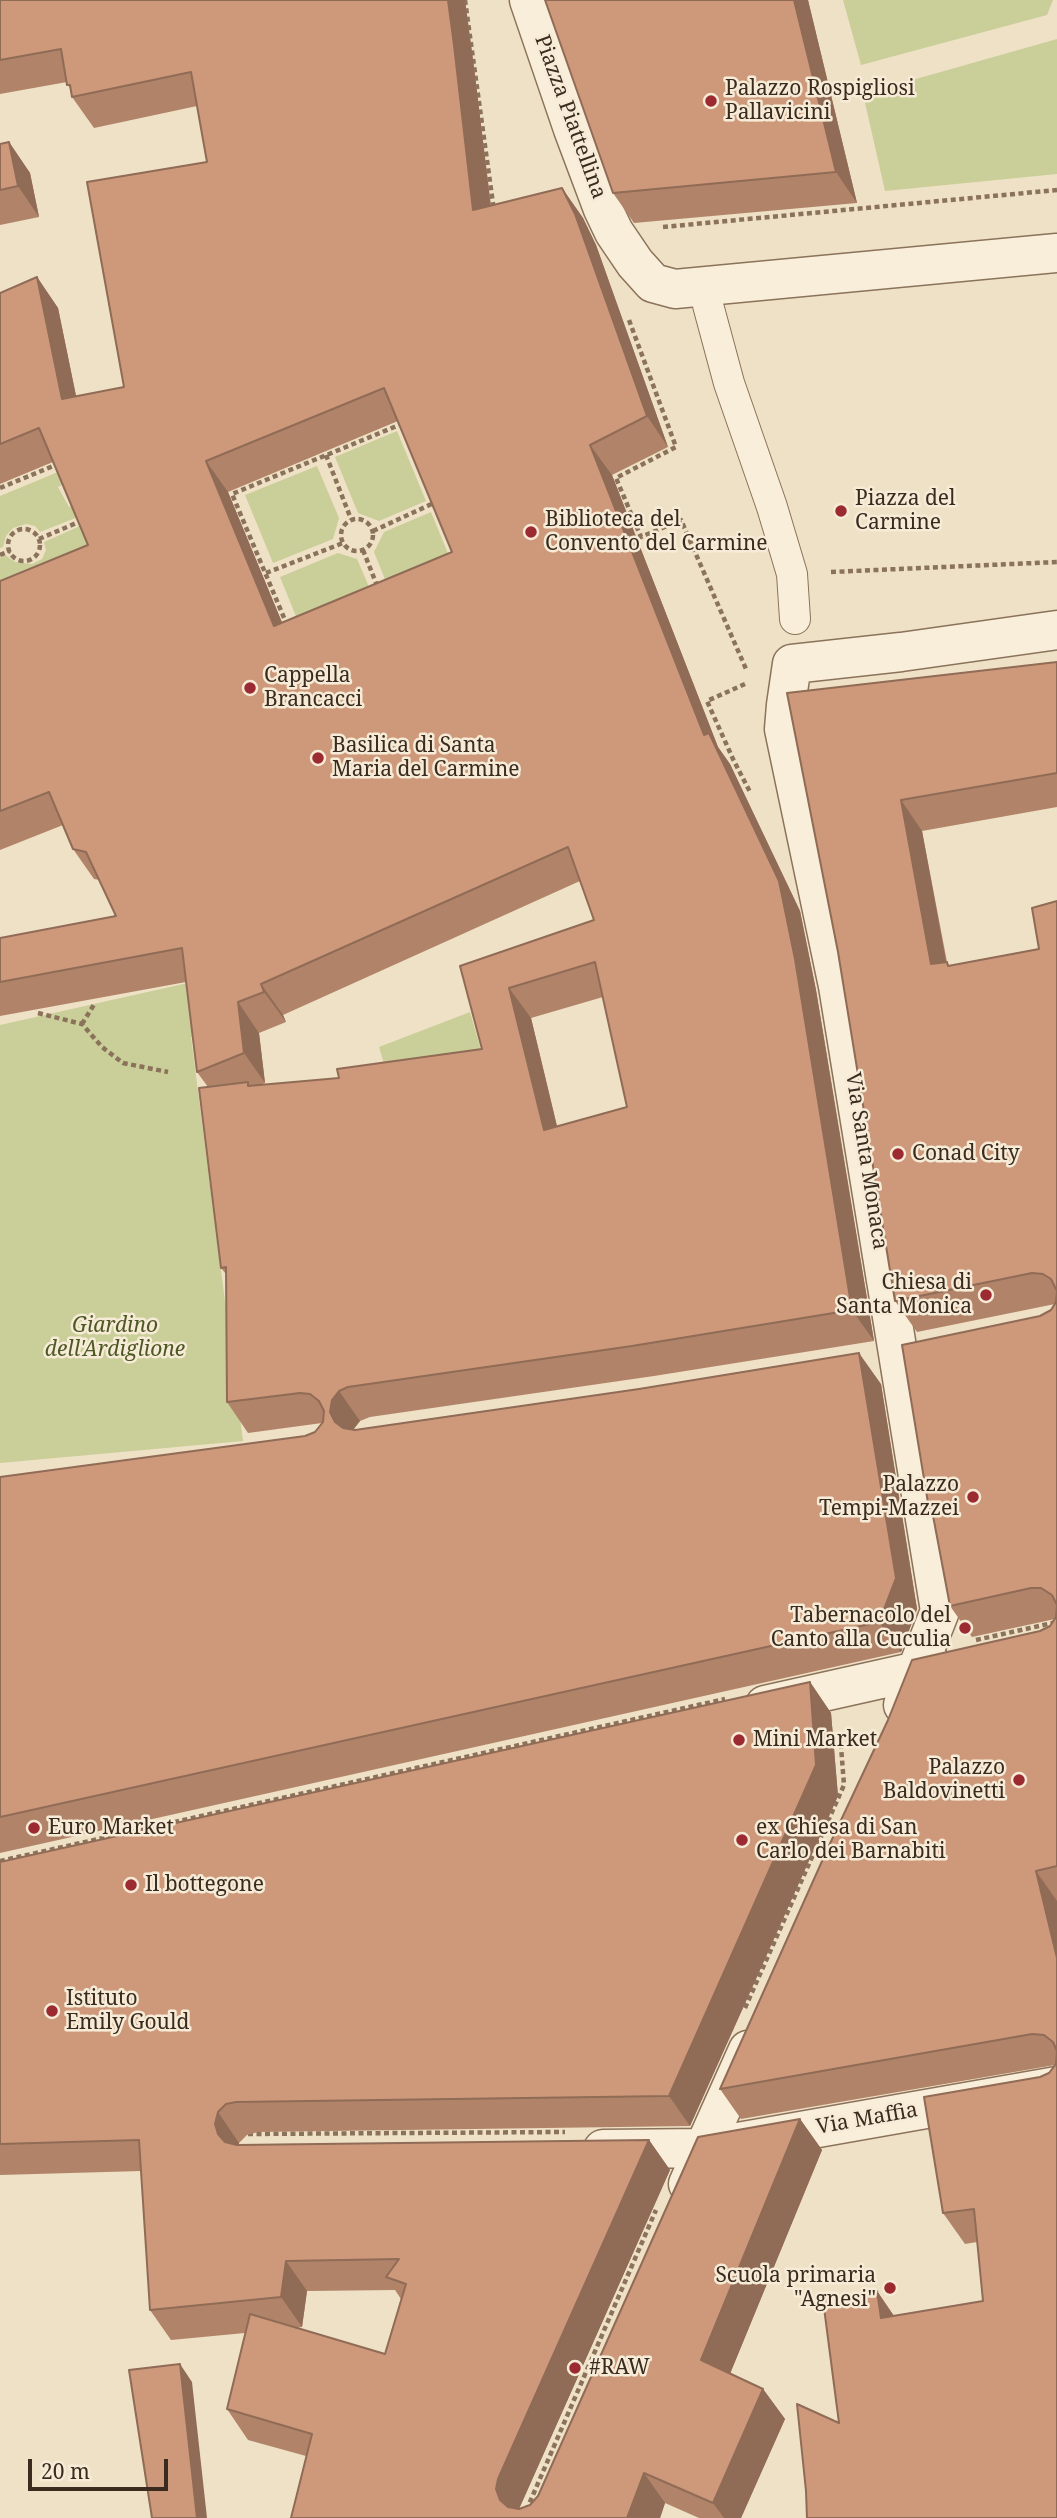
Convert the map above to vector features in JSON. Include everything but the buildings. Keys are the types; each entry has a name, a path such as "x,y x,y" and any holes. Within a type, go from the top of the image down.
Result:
{"street":[{"name":"Piazza Piattellina","path":"529,0 573,129 614,232 635,263 653,283 675,289 706,286"},
{"path":"795,618 792,574 729,383 708,305 706,286 1057,253"},
{"name":"Via Santa Monaca","path":"889,1736 940,1611 838,986 786,733 786,705 792,664 1057,630"},
{"path":"728,1706 918,1670 974,1649"},
{"path":"666,2209 704,2148 753,2015"},
{"name":"Via Maffia","path":"570,2141 704,2148 1057,2086"}],"path":[{"path":"466,0 495,222"},
{"path":"654,228 1057,190"},
{"path":"404,423 469,580 298,651 232,494 326,455 404,423"},
{"path":"326,455 351,519"},
{"path":"0,488 59,464 63,475"},
{"path":"373,531 436,502"},
{"path":"77,509 86,531"},
{"path":"351,519 363,519 373,531 373,540 363,550 354,551 343,543 343,527 351,519"},
{"path":"38,539 82,521"},
{"path":"28,529 36,534 40,549 32,558 17,559 10,551 9,541 18,530 28,529"},
{"path":"266,573 343,543"},
{"path":"363,550 378,588"},
{"path":"0,555 10,551"},
{"path":"792,574 1057,562"},
{"path":"383,601 388,614"},
{"path":"82,1024 95,1003"},
{"path":"38,1013 82,1024 102,1047 122,1063 168,1072"},
{"path":"974,1649 1057,1622"},
{"path":"0,1861 728,1706"},
{"path":"753,2015 844,1785 840,1723"},
{"path":"240,2134 570,2141"},
{"path":"523,2518 666,2209"}],"green space":[{"path":"843,0 1053,0 1047,15 861,65"},
{"path":"1057,39 1057,174 885,191 863,94"},
{"path":"397,431 426,501 379,521 358,513 335,457"},
{"path":"317,466 339,518 333,539 273,563 245,495"},
{"path":"58,472 64,484 58,487 69,507 74,506 78,517 40,532 35,526 26,524 13,528 0,548 0,496"},
{"path":"431,512 458,578 395,604 374,552 384,532"},
{"path":"80,526 98,568 0,603 0,558 5,555 15,562 32,564 42,559 46,550 44,542"},
{"path":"338,553 357,559 379,610 306,641 280,577"},
{"name":"Giardino dell'Ardiglione","path":"228,974 242,1028 191,1037 243,1441 0,1463 0,1025"},
{"path":"470,1012 488,1075 392,1091 379,1047"}],"place":[{"name":"Palazzo Rospigliosi Pallavicini","path":"711,101"},
{"name":"Piazza del Carmine","path":"841,511"},
{"name":"Biblioteca del Convento del Carmine","path":"531,532"},
{"name":"Cappella Brancacci","path":"250,688"},
{"name":"Basilica di Santa Maria del Carmine","path":"318,758"},
{"name":"Conad City","path":"898,1154"},
{"name":"Chiesa di Santa Monica","path":"986,1295"},
{"name":"Palazzo Tempi-Mazzei","path":"973,1497"},
{"name":"Tabernacolo del Canto alla Cuculia","path":"965,1628"},
{"name":"Mini Market","path":"739,1740"},
{"name":"Palazzo Baldovinetti","path":"1019,1780"},
{"name":"Euro Market","path":"34,1828"},
{"name":"ex Chiesa di San Carlo dei Barnabiti","path":"742,1840"},
{"name":"Il bottegone","path":"131,1885"},
{"name":"Istituto Emily Gould","path":"52,2011"},
{"name":"Scuola primaria \"Agnesi\"","path":"890,2288"},
{"name":"#RAW","path":"575,2368"}]}
